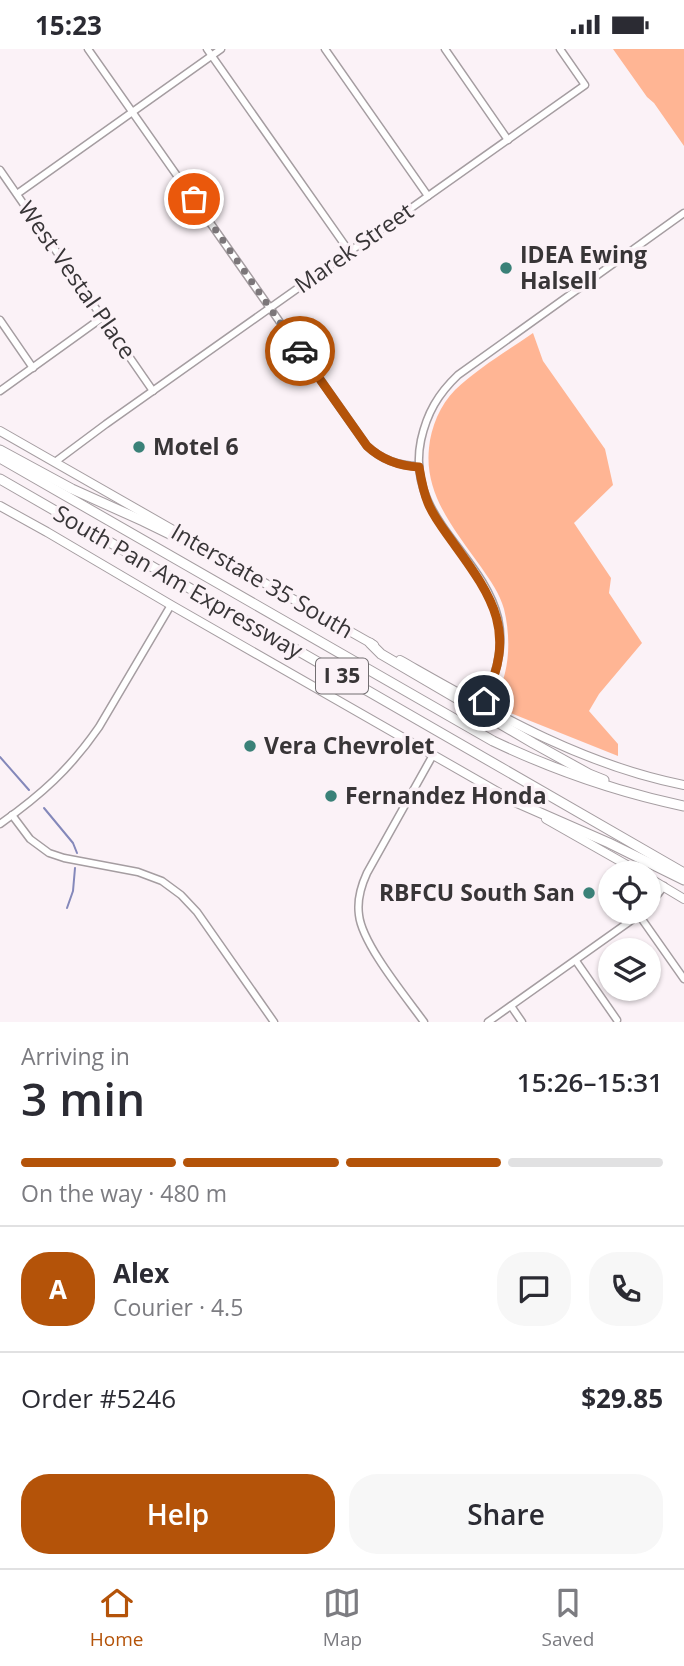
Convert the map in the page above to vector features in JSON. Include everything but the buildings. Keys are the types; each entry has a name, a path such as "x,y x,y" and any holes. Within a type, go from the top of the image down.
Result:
{"highway":[{"path":"0,450 72,489 227,562"},
{"name":"South Pan Am Expressway","path":"0,458 493,741 565,772 684,806"},
{"name":"South Pan Am Expressway","path":"0,479 684,873"},
{"path":"370,643 381,654 533,743 589,774 648,797"},
{"path":"511,800 609,843 684,880"}],"main road":[{"name":"Interstate 35 South","path":"0,431 481,706 544,738 597,760 684,785"},
{"path":"0,506 620,861"},
{"path":"661,884 682,899"}],"street":[{"path":"88,49 367,446 397,465 419,467"},
{"path":"17,194 133,112 210,52 221,49"},
{"path":"325,49 428,196"},
{"path":"445,49 508,140"},
{"name":"Marek Street","path":"55,462 585,85 560,49"},
{"path":"210,52 349,251"},
{"name":"West Vestal Place","path":"0,170 3,179 17,194 153,391"},
{"path":"481,706 494,681 498,666 500,647 497,617 479,578 429,505 422,485 420,446 429,413 441,393 457,375 684,213"},
{"path":"0,391 103,317"},
{"path":"0,320 33,368"},
{"path":"0,824 51,785 89,742 171,605"},
{"path":"424,1022 372,948 359,913 361,890 367,873 433,755"},
{"path":"12,815 30,839 49,853 64,859 138,872 162,881 181,895 198,912 274,1022"},
{"path":"661,890 664,886"},
{"path":"488,1022 626,924"},
{"path":"648,924 684,979"},
{"path":"576,961 617,1020"},
{"path":"511,1006 522,1022"}],"shaded area":[{"path":"613,49 684,49 684,146 654,103"},
{"path":"533,333 543,361 605,449 613,485 574,523 611,578 609,593 642,643 599,694 589,711 618,744 618,756 498,708 495,698 507,665 508,649 504,609 491,582 443,511 431,481 430,440 434,424 445,402 473,374"}],"waterway":[{"path":"0,757 29,790"},
{"path":"44,808 73,843 77,853"},
{"path":"67,908 73,891 75,868"}],"way so far":[{"path":"194,199 300,351"}],"place":[{"name":"IDEA Ewing Halsell","path":"506,268"},
{"name":"Motel 6","path":"139,447"},
{"name":"Vera Chevrolet","path":"250,746"},
{"name":"Fernandez Honda","path":"331,796"},
{"name":"RBFCU South San","path":"589,893"}],"route":[{"path":"300,351 367,446 385,460 397,465 419,467 429,505 479,578 490,599 500,632 498,666 484,701"}]}
